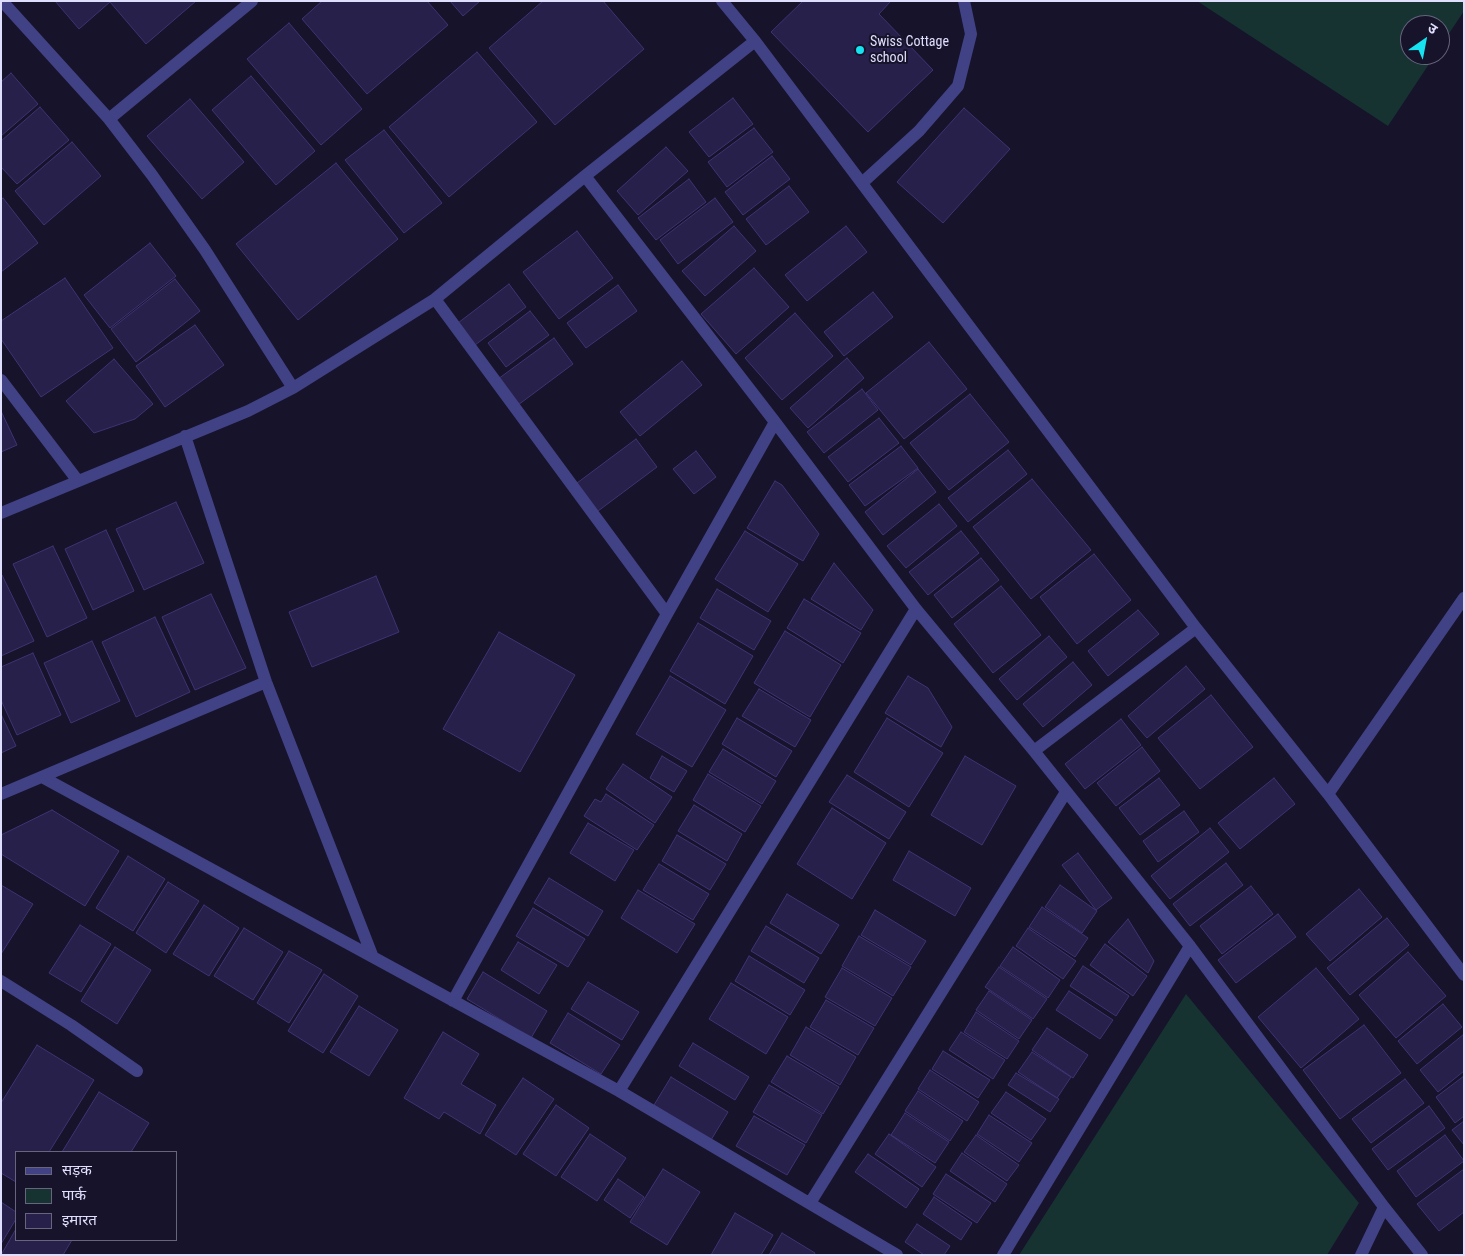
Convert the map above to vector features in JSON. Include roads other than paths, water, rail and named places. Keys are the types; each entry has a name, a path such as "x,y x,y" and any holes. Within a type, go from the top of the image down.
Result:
{"street":[{"path":"2,1 110,119 152,174 205,250 294,388"},
{"path":"110,119 252,1"},
{"path":"722,1 755,41 1196,628 1328,794 1464,975"},
{"path":"862,184 919,132 958,86 971,34 964,1"},
{"path":"1,513 248,411 294,388 435,299 585,176 755,41"},
{"path":"585,176 775,422 916,609 1034,750 1190,946 1384,1207 1422,1255"},
{"path":"435,299 667,614"},
{"path":"1,380 78,481"},
{"path":"453,1001 775,422"},
{"path":"185,436 266,682 372,955"},
{"path":"1328,794 1464,598"},
{"path":"620,1091 916,609"},
{"path":"1034,750 1196,628"},
{"path":"1,794 266,682"},
{"path":"42,777 620,1091 897,1255"},
{"path":"810,1204 1066,792"},
{"path":"1003,1255 1190,946"},
{"path":"1,981 71,1025 137,1071"},
{"path":"1360,1255 1384,1207"}],"place":[{"name":"Swiss Cottage school","path":"860,50"}]}
